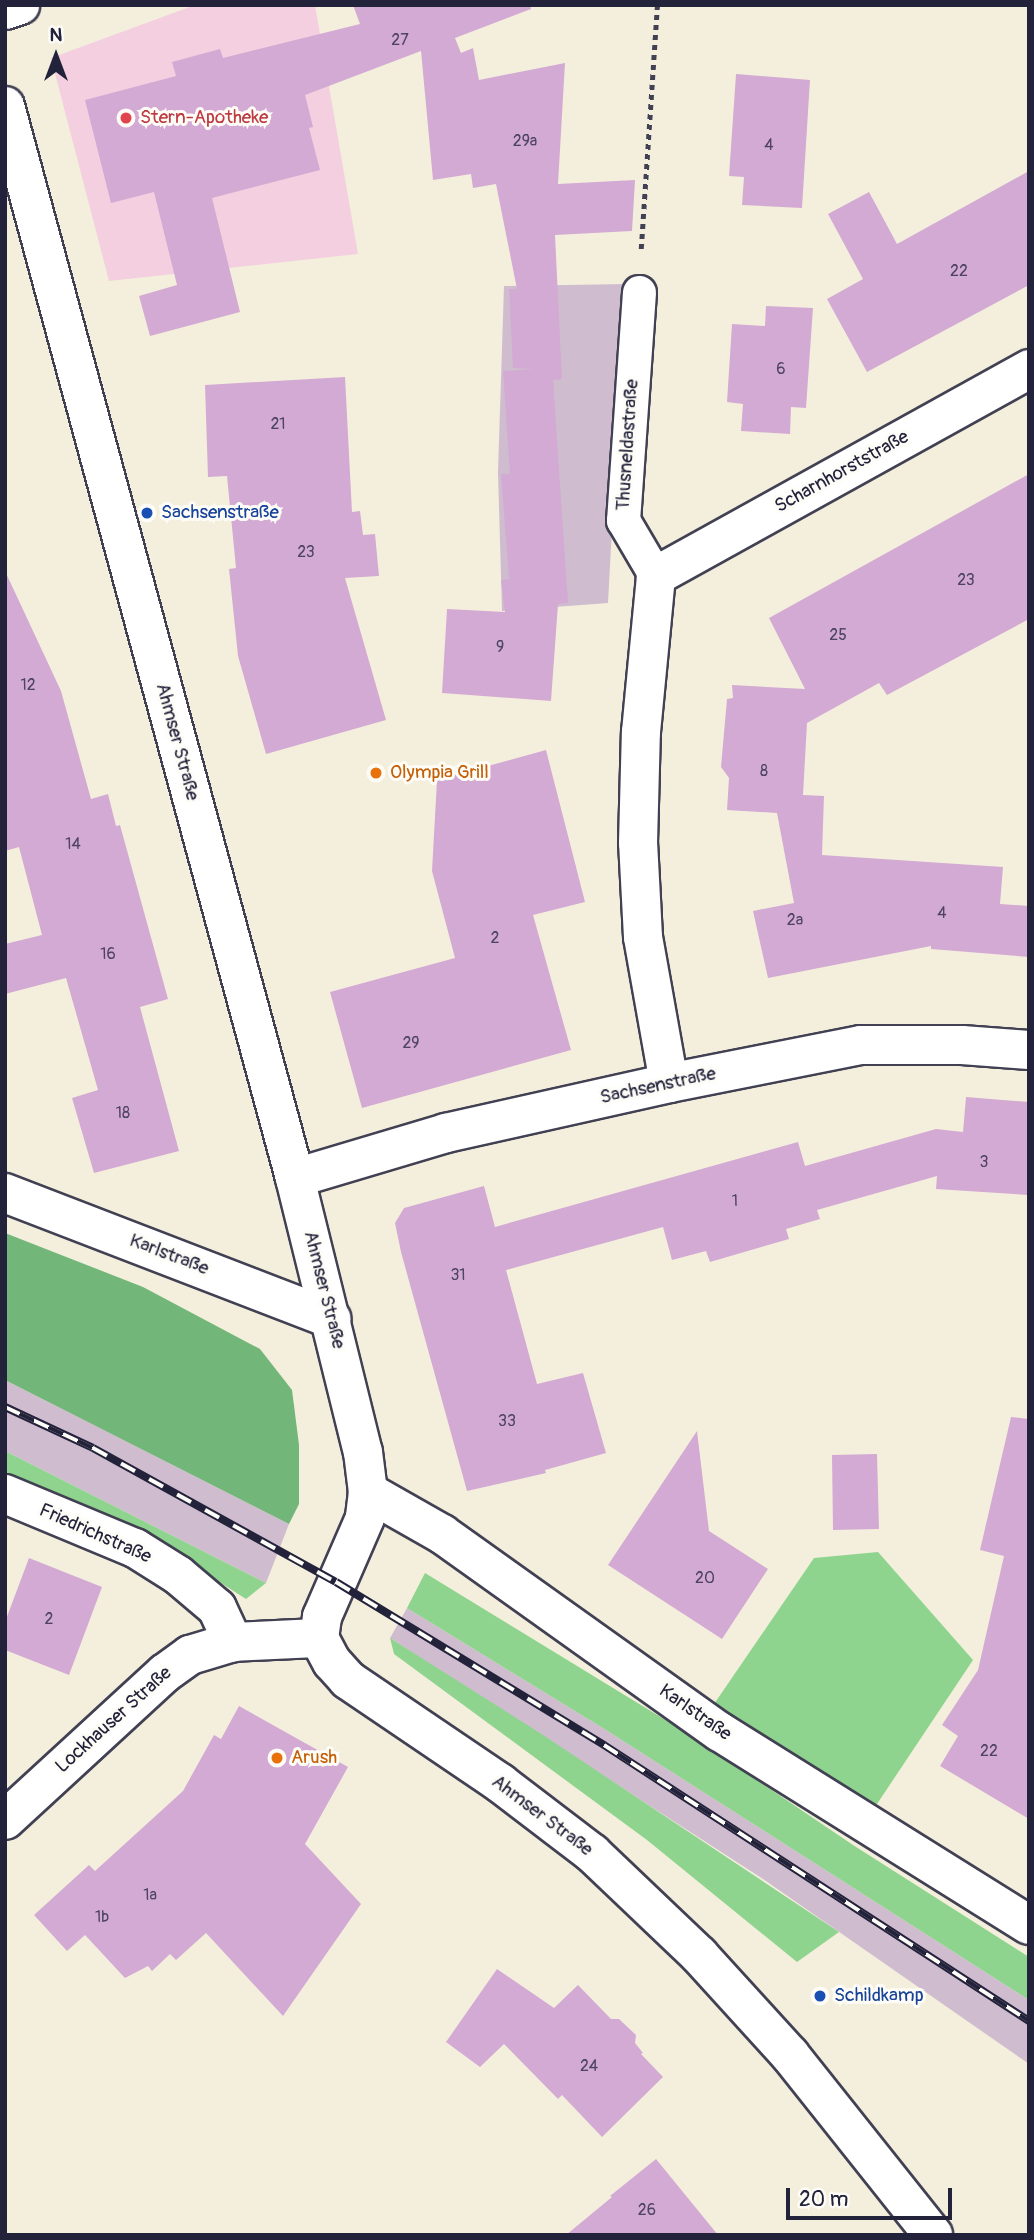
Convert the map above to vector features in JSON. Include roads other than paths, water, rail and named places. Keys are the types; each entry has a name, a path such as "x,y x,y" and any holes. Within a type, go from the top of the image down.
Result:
{"street":[{"path":"5,10 20,5"},
{"name":"Ahmser Straße","path":"5,106 295,1178 363,1452 368,1492 365,1518 322,1616 319,1638 332,1662 348,1680 500,1783 592,1853 699,1955 790,2055 933,2235"},
{"name":"Scharnhorststraße","path":"656,576 1029,369"},
{"path":"656,576 641,732 638,843 643,937 669,1083"},
{"name":"Sachsenstraße","path":"295,1178 446,1133 669,1083 861,1045 962,1045 1029,1050"},
{"name":"Karlstraße","path":"5,1193 332,1319"},
{"name":"Karlstraße","path":"368,1492 442,1534 720,1732 1027,1919"},
{"name":"Friedrichstraße","path":"5,1494 135,1548 178,1575 217,1608 233,1642"},
{"name":"Lockhauser Straße","path":"5,1820 165,1673 190,1655 233,1642 319,1638"}],"lane":[{"name":"Thusneldastraße","path":"639,292 623,520 656,576"}],"railway":[{"path":"5,1407 93,1448 336,1582 604,1745 1029,2021"}],"place":[{"name":"Stern-Apotheke","path":"126,118"},
{"name":"Sachsenstraße","path":"147,513"},
{"name":"Olympia Grill","path":"376,773"},
{"name":"Arush","path":"277,1758"},
{"name":"Schildkamp","path":"820,1996"}]}
